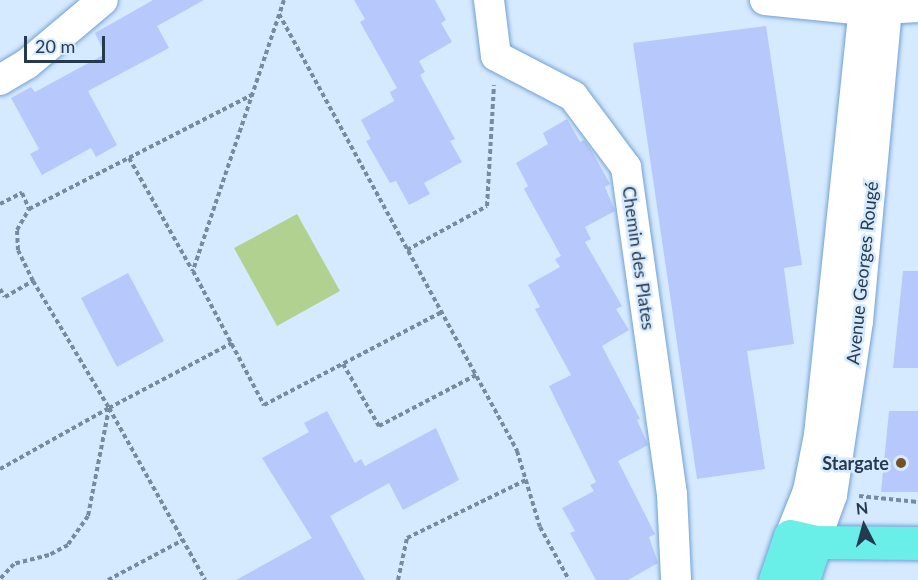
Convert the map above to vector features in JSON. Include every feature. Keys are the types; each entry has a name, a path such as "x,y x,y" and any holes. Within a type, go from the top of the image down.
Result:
{"main road":[{"path":"803,539 918,543"},
{"path":"775,580 803,539"},
{"path":"802,580 803,539"}],"street":[{"path":"0,80 27,64 103,0"},
{"path":"489,0 495,56"},
{"path":"765,0 918,7"},
{"name":"Avenue Georges Rougé","path":"803,539 832,495 858,321 876,5"},
{"name":"Chemin des Plates","path":"495,56 573,96 626,167 672,494 676,580"}],"path":[{"path":"193,271 284,0"},
{"path":"279,14 517,451 540,527 569,580"},
{"path":"407,250 487,206 495,56"},
{"path":"205,580 109,408 33,281 18,250 17,230 29,209 252,95"},
{"path":"129,158 193,271 264,405 442,312"},
{"path":"0,204 22,193 29,209"},
{"path":"0,289 5,297 33,281"},
{"path":"0,469 232,343"},
{"path":"344,363 379,426 476,375"},
{"path":"0,579 14,564 49,555 68,545 88,516 109,408"},
{"path":"398,580 408,538 526,480"},
{"path":"108,580 183,540"}],"green space":[{"path":"297,214 340,291 277,326 234,248"}],"building":[{"path":"153,0 204,0 157,26 169,48 88,91 117,145 96,157 91,148 42,175 30,154 39,149 11,98 31,87 35,92 105,54 95,33"},
{"path":"354,0 435,0 446,20 441,23 452,42 419,61 425,72 420,75 455,139 450,141 462,162 424,183 430,194 409,205 396,181 390,183 366,141 371,139 361,120 394,101 390,92 397,88 360,22 365,19"},
{"path":"766,26 802,265 784,268 794,344 747,351 765,469 697,479 633,43"},
{"path":"567,119 580,142 584,140 590,148 610,184 605,187 615,211 585,227 591,239 585,242 622,306 616,309 629,330 602,346 640,419 637,420 648,445 618,461 655,534 649,537 658,563 628,580 596,580 570,533 575,531 562,508 594,491 590,485 596,482 549,386 571,375 535,309 540,307 528,285 560,267 555,259 561,256 524,189 528,186 516,163 548,144 543,133"},
{"path":"903,271 918,271 918,368 893,368"},
{"path":"128,273 164,341 117,367 81,298"},
{"path":"327,411 355,463 361,459 365,466 436,428 459,480 403,510 389,483 330,516 365,580 236,580 312,538 262,458 309,432 304,423"},
{"name":"Stargate","path":"889,411 918,411 918,492 881,492"}],"place":[{"name":"Stargate","path":"901,463"}]}
